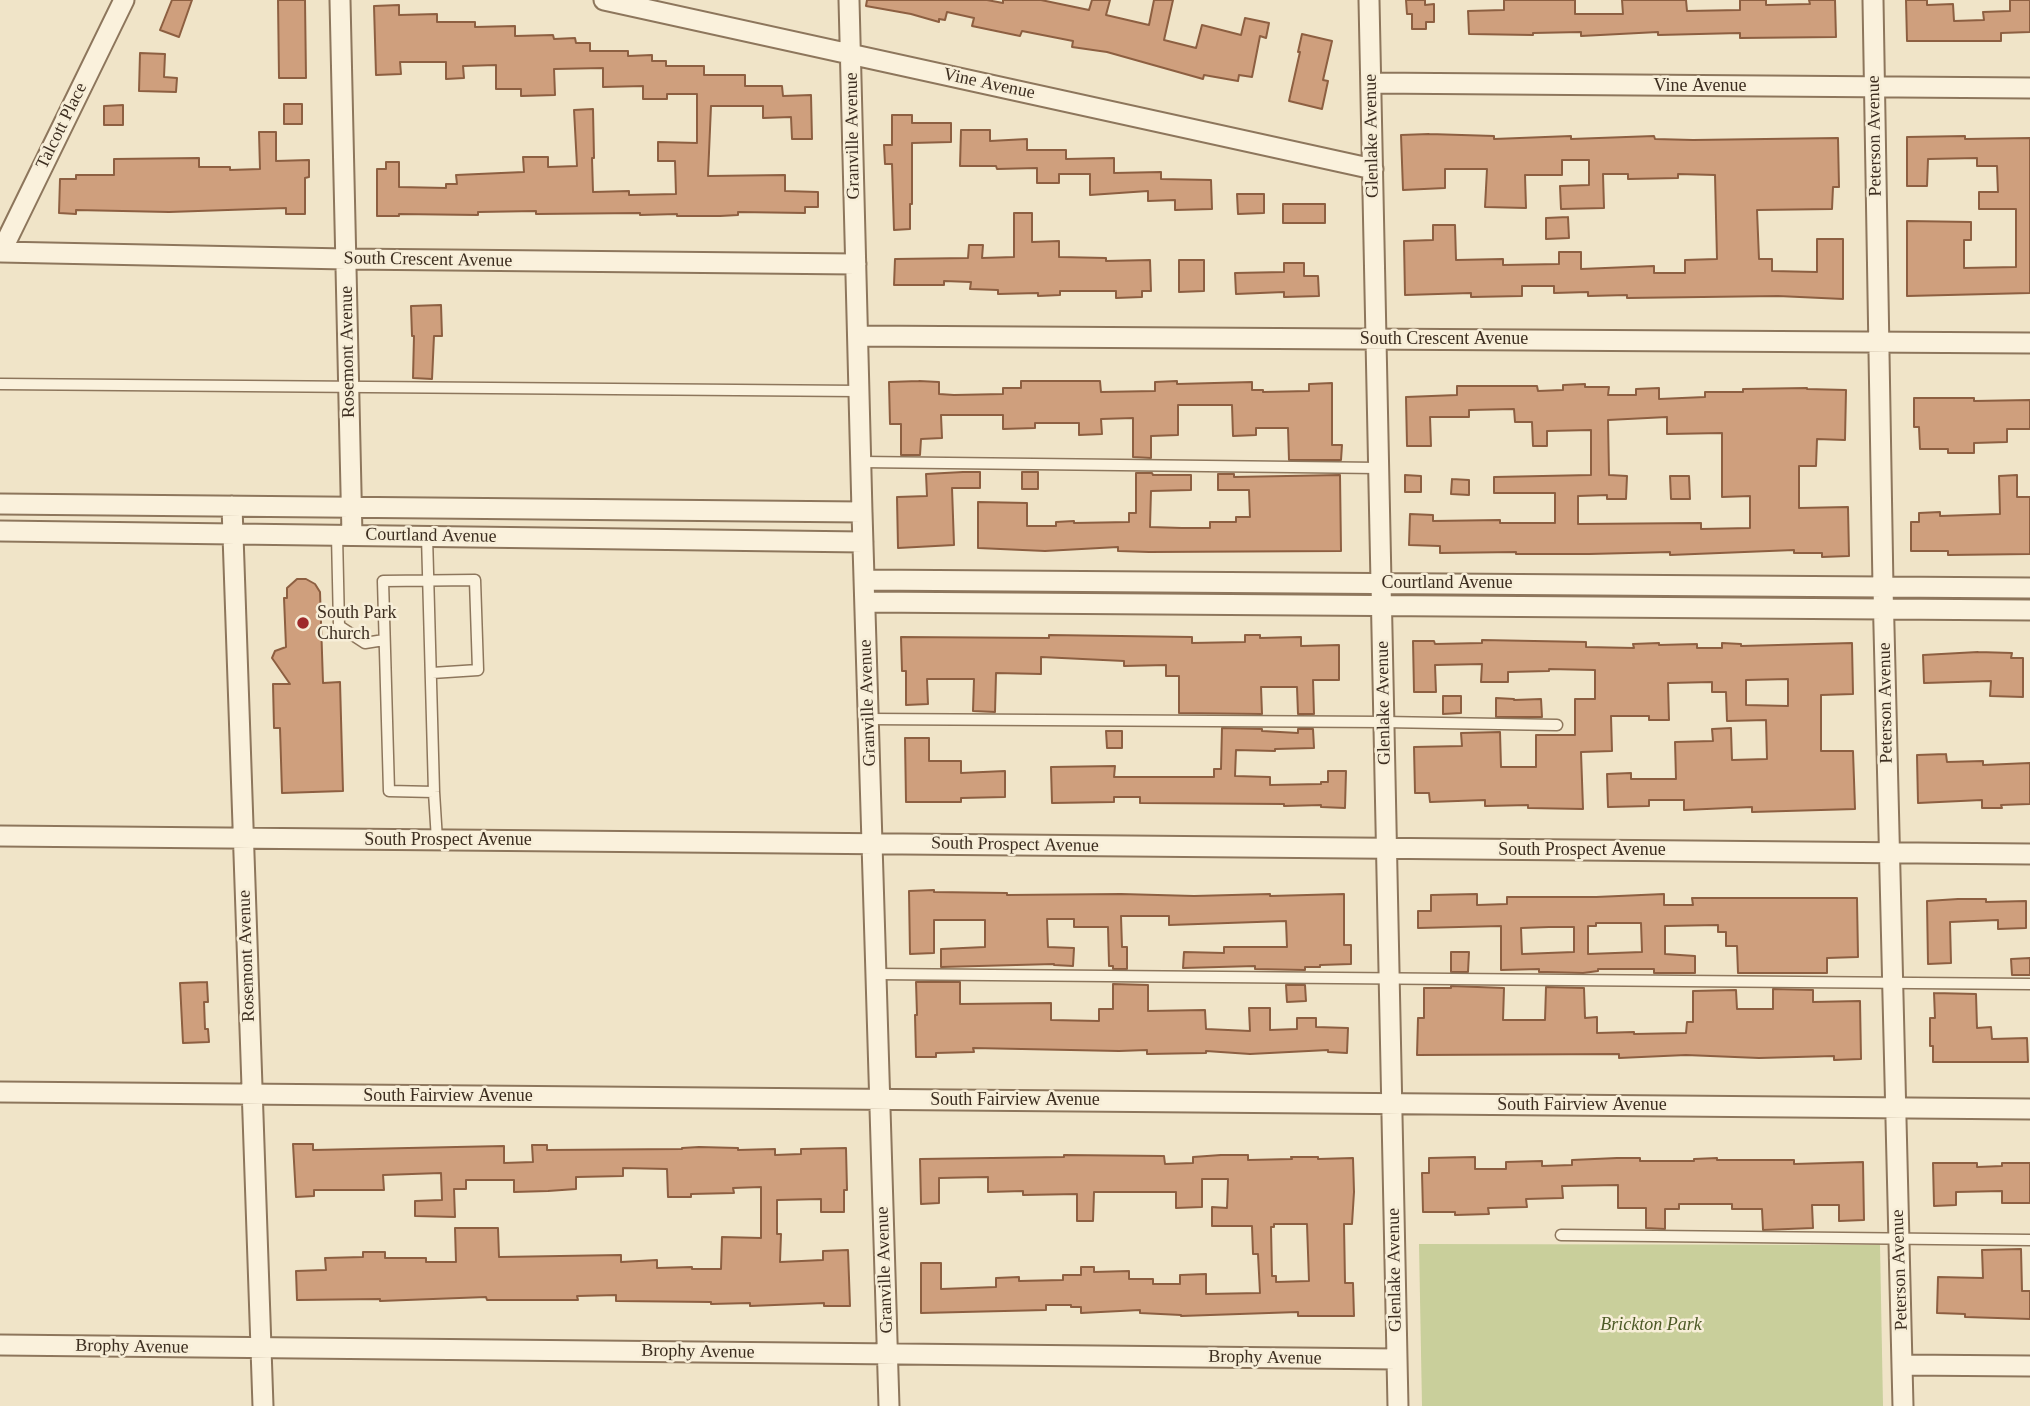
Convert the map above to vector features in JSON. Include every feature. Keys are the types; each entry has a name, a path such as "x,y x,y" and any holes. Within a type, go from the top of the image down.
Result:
{"street":[{"name":"Talcott Place","path":"0,252 124,0"},
{"name":"Rosemont Avenue","path":"340,0 351,507 344,535"},
{"name":"Vine Avenue","path":"604,0 1373,169"},
{"name":"Granville Avenue","path":"849,0 889,1406"},
{"name":"Glenlake Avenue","path":"1369,0 1398,1406"},
{"name":"Peterson Avenue","path":"1873,0 1883,587 1903,1406"},
{"name":"Vine Avenue","path":"1371,83 2030,89"},
{"name":"South Crescent Avenue","path":"0,252 346,259 856,264"},
{"name":"South Crescent Avenue","path":"858,335 2030,343"},
{"name":"Courtland Avenue","path":"0,504 862,512"},
{"name":"Rosemont Avenue","path":"232,506 263,1406"},
{"name":"Courtland Avenue","path":"0,531 863,542"},
{"name":"Courtland Avenue","path":"864,580 2030,588"},
{"name":"Courtland Avenue","path":"865,602 2030,610"},
{"name":"South Prospect Avenue","path":"0,836 2030,854"},
{"name":"South Fairview Avenue","path":"0,1092 2030,1109"},
{"name":"Brophy Avenue","path":"0,1345 1397,1359"},
{"path":"1902,1366 2030,1366"}],"lane":[{"path":"0,384 859,391"},
{"path":"861,462 1379,468"},
{"path":"344,535 339,626 365,643 384,639"},
{"path":"427,536 437,840"},
{"path":"432,673 478,670 475,580 383,582 389,791 434,792"},
{"path":"868,719 1557,725"},
{"path":"876,974 2030,984"},
{"path":"1561,1235 2030,1240"}],"green space":[{"name":"Brickton Park","path":"1419,1244 1880,1245 1883,1406 1422,1406"}],"building":[{"path":"172,0 192,0 179,37 160,30"},
{"path":"278,0 305,0 306,78 279,78"},
{"path":"867,0 987,0 1003,3 1003,0 1041,0 1089,10 1092,0 1110,0 1106,15 1149,25 1154,0 1173,0 1164,40 1196,48 1202,25 1241,35 1245,18 1269,23 1266,38 1260,36 1252,77 1239,75 1238,81 1204,75 1203,79 1107,52 1072,47 1073,41 1022,31 1020,36 972,26 974,18 947,12 945,20 939,19 939,22 866,6"},
{"path":"1406,0 1425,0 1425,5 1434,4 1434,22 1426,22 1426,29 1412,29 1412,14 1407,14"},
{"path":"1504,0 1575,0 1575,14 1623,14 1622,0 1686,0 1687,11 1740,10 1740,0 1766,0 1766,5 1810,4 1809,0 1835,0 1836,37 1740,38 1740,33 1658,35 1658,32 1581,36 1581,32 1533,35 1469,34 1468,11 1504,10"},
{"path":"1906,0 1927,0 1927,5 1953,4 1954,21 1984,20 1983,12 2010,11 2010,0 2030,0 2030,32 2001,33 2001,41 1907,41"},
{"path":"399,5 399,15 437,14 437,22 475,22 475,27 515,26 515,36 553,35 554,39 575,38 576,43 590,43 590,51 628,51 628,56 652,55 652,61 666,61 666,66 704,66 704,75 745,75 745,86 782,86 783,96 811,95 812,139 792,139 791,117 763,118 763,106 711,106 708,176 785,175 785,191 818,192 818,207 805,207 805,213 738,212 738,215 720,216 640,213 536,214 536,211 478,212 478,215 377,216 377,169 386,169 386,162 399,162 399,187 446,188 446,184 457,184 456,175 524,172 523,157 548,157 548,167 577,166 574,110 593,109 593,192 629,191 629,195 676,194 675,161 658,161 658,142 697,143 697,94 667,94 667,99 643,99 643,86 603,87 603,68 554,69 555,95 521,96 521,89 496,89 496,65 463,66 464,78 446,79 446,62 400,62 401,74 376,75 374,6"},
{"path":"1302,34 1332,41 1323,80 1328,81 1322,109 1289,101"},
{"path":"140,53 165,54 164,77 177,78 176,92 139,91"},
{"path":"284,104 302,104 302,124 284,124"},
{"path":"123,105 123,125 104,125 104,106"},
{"path":"892,115 912,115 912,123 951,123 951,142 912,143 910,229 894,230 892,164 885,164 884,145 892,145"},
{"path":"961,130 990,130 990,141 1027,139 1027,150 1066,150 1066,159 1114,158 1114,173 1161,172 1161,179 1211,180 1212,209 1175,210 1175,200 1148,201 1148,191 1090,195 1090,174 1059,174 1059,183 1037,183 1037,168 960,166"},
{"path":"259,132 276,132 276,161 309,160 309,177 305,178 305,214 286,214 286,208 169,212 76,210 76,214 59,213 60,179 76,179 76,175 114,175 114,159 199,158 199,167 260,169"},
{"path":"1401,135 1494,136 1494,139 1571,136 1571,139 1654,136 1655,139 1693,140 1838,138 1839,187 1833,187 1832,209 1757,210 1759,259 1772,259 1772,271 1817,272 1817,239 1843,239 1843,299 1778,296 1627,298 1627,295 1588,296 1588,292 1554,293 1554,286 1522,286 1522,296 1471,297 1471,293 1405,295 1404,241 1433,240 1433,225 1455,225 1456,260 1503,259 1503,265 1559,264 1559,252 1581,252 1581,269 1654,266 1654,273 1685,273 1685,260 1717,259 1715,175 1678,174 1678,178 1628,179 1628,174 1603,174 1604,208 1561,209 1560,186 1589,185 1589,160 1562,160 1562,175 1525,175 1526,208 1485,207 1487,169 1445,169 1445,188 1403,190"},
{"path":"1965,136 1965,139 2030,138 2030,293 1907,296 1907,221 1971,222 1971,240 1964,240 1964,268 2016,267 2016,209 1979,209 1979,192 1998,192 1997,166 1977,166 1977,158 1928,159 1927,186 1907,186 1907,137"},
{"path":"1237,194 1264,194 1264,213 1238,214"},
{"path":"1283,204 1325,204 1325,223 1283,223"},
{"path":"1014,213 1032,213 1032,242 1059,241 1059,257 1106,258 1106,261 1150,260 1151,291 1142,291 1142,297 1116,298 1116,291 1060,291 1060,295 1038,296 1038,293 998,294 998,290 970,289 971,282 894,285 895,259 968,258 969,245 983,245 982,258 1014,257"},
{"path":"1568,217 1569,238 1546,239 1546,218"},
{"path":"1179,260 1204,260 1204,291 1179,292"},
{"path":"1284,263 1304,263 1304,276 1318,276 1319,296 1284,297 1284,292 1236,294 1235,273 1284,272"},
{"path":"441,305 442,336 434,336 432,379 413,378 414,336 411,306"},
{"path":"1021,381 1100,381 1101,392 1155,391 1155,382 1177,381 1177,384 1252,382 1252,390 1263,392 1309,391 1309,384 1332,383 1332,445 1342,445 1341,460 1289,460 1288,428 1256,428 1256,435 1233,436 1232,405 1178,405 1178,435 1151,436 1151,458 1133,457 1133,418 1101,419 1102,434 1079,435 1079,423 1035,423 1035,428 1003,429 1003,415 941,415 942,438 921,439 920,455 901,455 901,424 890,424 889,382 939,382 939,394 954,395 1003,394 1003,388 1021,388"},
{"path":"1563,385 1609,387 1608,395 1636,395 1636,389 1659,388 1659,399 1705,397 1705,392 1743,392 1743,389 1846,390 1845,440 1817,439 1816,466 1799,466 1799,508 1848,507 1849,556 1822,557 1822,553 1794,553 1794,550 1670,555 1670,552 1440,553 1440,546 1409,545 1410,514 1433,515 1433,521 1555,523 1555,493 1494,493 1494,477 1591,475 1591,430 1547,431 1547,446 1533,446 1532,422 1515,422 1514,409 1469,410 1469,417 1430,417 1431,446 1407,446 1406,397 1457,395 1457,386 1537,386 1538,391 1563,390","holes":["1667,417 1667,434 1722,433 1722,497 1750,496 1750,528 1701,529 1701,523 1578,524 1578,496 1607,495 1607,499 1626,499 1627,476 1609,475 1608,420"]},
{"path":"1914,398 2030,400 2030,429 2007,429 2007,442 1974,443 1974,453 1920,449 1919,427 1914,427"},
{"path":"980,472 980,488 952,488 954,545 898,548 897,497 927,496 926,474"},
{"path":"1022,472 1038,472 1038,489 1022,489"},
{"path":"1136,473 1191,475 1191,490 1151,491 1150,527 1182,528 1210,528 1210,522 1236,522 1236,517 1250,517 1249,490 1218,490 1218,474 1234,474 1234,477 1340,475 1341,551 1149,552 1118,551 1118,547 1045,551 978,548 978,502 1027,503 1027,526 1056,526 1056,522 1074,521 1129,522 1129,513 1136,513"},
{"path":"1405,475 1421,476 1421,492 1405,492"},
{"path":"2017,475 2017,497 2030,497 2030,554 1948,555 1948,551 1911,551 1911,522 1919,522 1919,513 1940,512 1940,516 2000,514 1999,476"},
{"path":"1670,476 1689,476 1690,499 1671,499"},
{"path":"1452,479 1469,480 1469,495 1451,494"},
{"path":"297,579 306,579 315,584 320,592 323,683 340,682 343,791 282,793 280,728 274,728 273,684 290,684 272,658 275,651 286,647 284,598 287,598 287,588"},
{"path":"1049,635 1192,637 1192,643 1245,642 1245,635 1260,635 1260,638 1301,637 1301,646 1339,645 1339,680 1313,680 1314,714 1298,714 1297,687 1261,687 1262,714 1179,713 1179,676 1166,676 1166,665 1124,666 1124,661 1041,657 1041,674 996,673 995,712 973,711 974,679 927,679 928,704 906,705 906,671 902,671 901,637 1049,638"},
{"path":"1482,640 1586,642 1586,647 1634,648 1633,644 1659,643 1722,648 1722,643 1741,646 1852,643 1853,694 1821,695 1821,751 1853,751 1855,809 1752,812 1752,807 1684,810 1684,800 1649,800 1649,806 1608,807 1607,774 1631,773 1631,779 1676,779 1675,742 1713,741 1712,729 1731,728 1732,760 1767,759 1766,720 1727,721 1726,692 1712,692 1712,682 1668,683 1669,720 1649,720 1649,716 1611,716 1612,751 1581,752 1583,809 1528,808 1528,805 1485,806 1485,800 1430,802 1429,793 1415,793 1414,747 1462,746 1461,733 1500,732 1501,767 1536,767 1536,735 1575,735 1575,699 1595,699 1595,670 1508,672 1508,682 1481,682 1482,664 1435,665 1436,692 1414,692 1413,641 1434,641 1435,644 1482,643","holes":["1788,679 1788,706 1746,705 1746,680"]},
{"path":"2012,653 2011,658 2023,658 2023,697 1990,696 1991,681 1924,683 1923,655"},
{"path":"1443,696 1461,696 1461,713 1443,714"},
{"path":"1496,698 1541,699 1542,717 1496,717"},
{"path":"1222,728 1298,733 1298,729 1313,729 1314,748 1236,750 1235,776 1270,777 1270,785 1321,784 1328,782 1328,771 1346,771 1345,808 1284,804 1140,803 1140,797 1114,797 1114,802 1052,803 1051,767 1115,766 1114,777 1214,777 1214,769 1221,769"},
{"path":"1106,731 1122,731 1122,748 1107,748"},
{"path":"905,738 929,738 929,761 961,761 961,773 1005,771 1005,797 961,798 961,802 906,802"},
{"path":"1946,754 1947,762 1983,761 1983,765 2030,763 2030,804 1982,808 1982,800 1918,803 1917,755"},
{"path":"909,891 1007,895 1344,894 1344,945 1351,945 1351,964 1320,965 1305,967 1305,970 1255,969 1255,966 1183,968 1184,952 1224,953 1224,947 1287,947 1286,921 1169,925 1169,916 1121,916 1122,947 1127,947 1127,969 1113,969 1113,966 1109,966 1108,927 1074,927 1074,919 1047,919 1048,947 1074,948 1073,966 1054,964 941,967 941,949 985,947 985,920 934,920 934,953 910,954"},
{"path":"1477,894 1477,905 1507,904 1507,897 1664,894 1664,905 1693,905 1692,898 1857,898 1858,957 1827,958 1827,973 1738,973 1737,946 1726,946 1726,932 1718,932 1718,925 1665,926 1665,954 1695,956 1695,973 1654,973 1654,969 1598,969 1583,973 1539,972 1539,969 1501,970 1501,926 1418,928 1418,911 1431,911 1431,895","holes":["1596,923 1641,923 1642,952 1588,954 1588,926 1596,926","1574,927 1574,952 1522,954 1521,928"]},
{"path":"1986,899 1986,902 2026,901 2026,928 1998,929 1998,920 1950,922 1951,963 1928,964 1927,901"},
{"path":"1451,952 1469,952 1468,972 1451,972"},
{"path":"2030,958 2030,975 2012,975 2011,959"},
{"path":"207,982 208,1002 204,1002 205,1029 208,1029 209,1042 183,1043 180,983"},
{"path":"916,982 960,982 960,1004 1051,1003 1051,1020 1099,1021 1099,1009 1113,1009 1113,984 1148,985 1148,1011 1205,1010 1206,1029 1250,1031 1249,1008 1270,1008 1270,1030 1297,1029 1297,1018 1316,1018 1316,1027 1348,1028 1347,1053 1328,1050 1250,1054 1206,1051 1147,1054 1147,1050 973,1048 974,1052 936,1053 936,1057 916,1057"},
{"path":"1286,985 1305,985 1306,1001 1287,1002"},
{"path":"1546,987 1584,988 1585,1018 1597,1017 1597,1033 1634,1034 1686,1033 1687,1022 1693,1022 1693,991 1736,990 1737,1009 1773,1009 1773,989 1813,990 1813,1002 1860,1001 1861,1059 1834,1060 1834,1056 1759,1058 1686,1055 1619,1058 1619,1054 1417,1055 1418,1018 1424,1018 1424,988 1504,988 1503,1020 1545,1020"},
{"path":"1934,993 1976,994 1977,1028 1991,1027 1992,1039 2027,1038 2028,1062 1933,1062 1930,1018 1935,1018"},
{"path":"293,1144 313,1144 313,1150 504,1146 504,1163 533,1162 532,1145 547,1145 547,1150 699,1147 775,1149 775,1155 801,1154 801,1149 846,1148 847,1190 844,1190 844,1212 821,1212 821,1199 777,1200 777,1234 781,1234 780,1262 823,1260 823,1251 848,1250 850,1306 824,1306 824,1303 750,1306 750,1303 616,1301 616,1295 577,1296 578,1300 487,1300 486,1297 380,1301 297,1300 296,1271 326,1270 325,1258 363,1257 363,1252 385,1252 385,1258 426,1258 426,1262 456,1262 455,1228 498,1228 499,1257 621,1255 621,1262 657,1260 657,1268 721,1269 722,1237 761,1238 761,1187 733,1188 734,1193 668,1197 667,1169 623,1168 623,1176 576,1177 576,1189 548,1191 514,1192 514,1180 466,1180 466,1189 454,1189 455,1217 415,1216 415,1201 442,1200 441,1173 383,1175 384,1190 314,1190 314,1196 296,1197"},
{"path":"1221,1155 1248,1155 1248,1160 1292,1159 1291,1157 1353,1158 1352,1224 1344,1224 1345,1283 1353,1283 1354,1316 1298,1316 1298,1312 1181,1316 1140,1313 1140,1310 1081,1313 1081,1307 1071,1305 1046,1305 1046,1310 921,1313 921,1263 941,1263 941,1289 996,1287 996,1278 1019,1277 1019,1281 1063,1280 1063,1275 1081,1275 1081,1267 1094,1267 1094,1272 1129,1271 1129,1279 1153,1279 1153,1284 1180,1284 1180,1275 1206,1274 1206,1294 1260,1293 1258,1254 1253,1254 1252,1226 1212,1226 1212,1207 1227,1208 1228,1179 1202,1179 1202,1207 1176,1208 1176,1192 1094,1192 1093,1221 1077,1221 1077,1194 1023,1195 1023,1191 988,1192 988,1177 939,1178 939,1203 921,1204 920,1159 1164,1156 1165,1164 1193,1163 1193,1157","holes":["1274,1224 1307,1224 1309,1281 1276,1282 1276,1276 1272,1276 1271,1227 1274,1227"]},
{"path":"1475,1157 1475,1169 1506,1169 1506,1162 1542,1161 1542,1166 1572,1165 1572,1160 1617,1158 1640,1158 1640,1161 1694,1161 1717,1158 1794,1160 1794,1164 1863,1162 1864,1220 1839,1221 1839,1205 1812,1205 1813,1228 1763,1230 1762,1209 1732,1209 1732,1204 1679,1204 1679,1209 1665,1209 1665,1229 1646,1228 1646,1208 1618,1208 1618,1185 1562,1186 1563,1198 1526,1199 1527,1207 1488,1208 1489,1214 1423,1212 1422,1173 1429,1173 1429,1158"},
{"path":"1933,1163 1977,1163 1977,1167 2002,1166 2002,1163 2030,1163 2030,1203 2002,1203 2002,1191 1956,1192 1956,1205 1934,1206"},
{"path":"2021,1249 2022,1291 2030,1291 2030,1319 1965,1317 1965,1314 1937,1313 1938,1277 1983,1278 1982,1250"}],"place":[{"name":"South Park Church","path":"303,623"}]}
